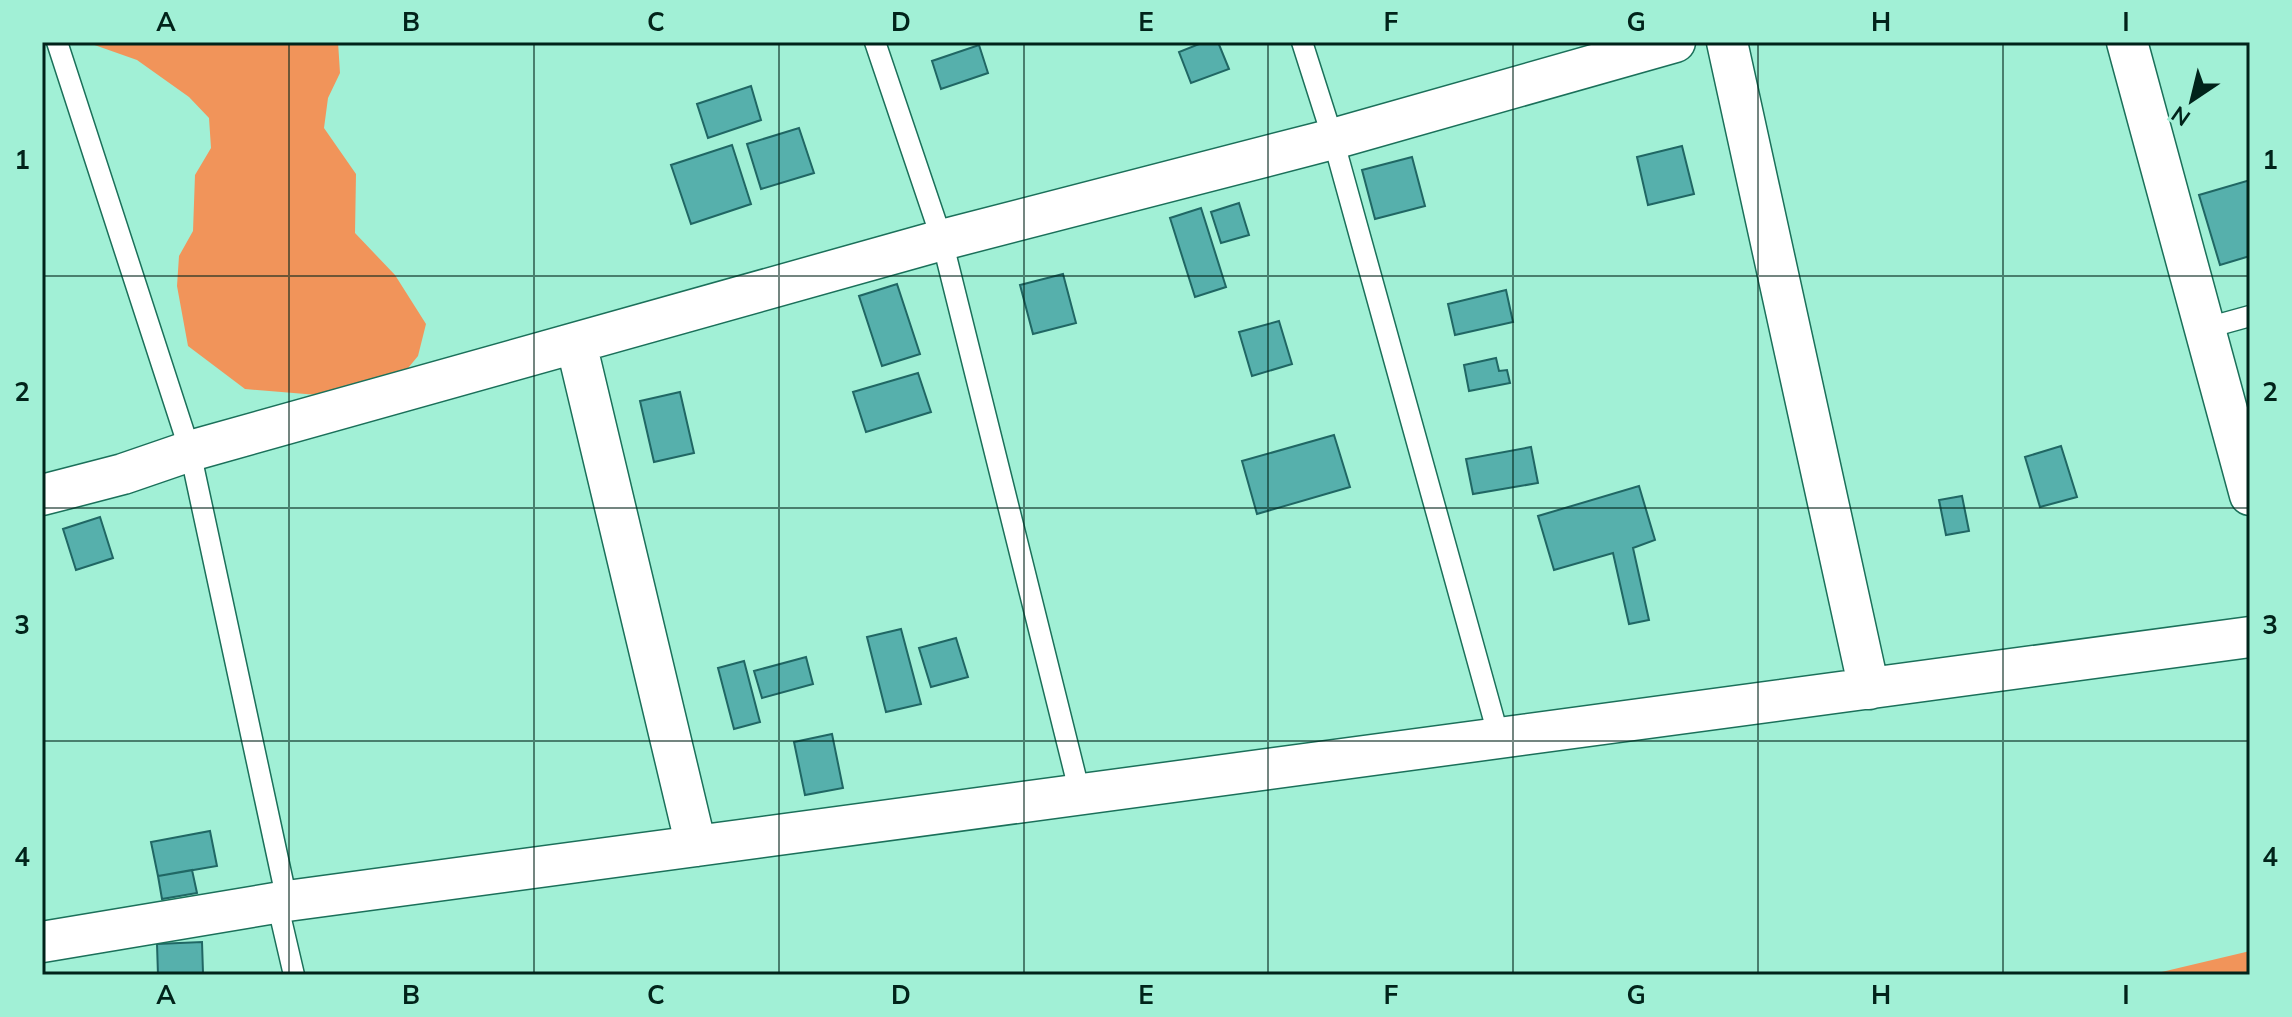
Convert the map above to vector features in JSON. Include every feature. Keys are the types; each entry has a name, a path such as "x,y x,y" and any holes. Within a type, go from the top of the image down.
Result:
{"street":[{"path":"42,495 942,240 1333,139 1675,42"},
{"path":"1727,42 1869,689"},
{"path":"2127,42 2250,495"},
{"path":"576,343 696,846"},
{"path":"42,942 282,902 2250,637"}],"lane":[{"path":"57,42 190,451 282,902 294,975"},
{"path":"875,42 942,240 1080,794"},
{"path":"1302,42 1333,139 1499,738"},
{"path":"2203,329 2250,316"}],"shaded area":[{"path":"86,42 338,42 340,73 328,98 324,128 356,174 355,233 395,275 426,324 418,356 399,379 342,397 245,389 188,346 177,286 179,256 193,231 195,175 211,148 209,118 189,97 137,60"},
{"path":"2250,951 2250,975 2149,975"}],"building":[{"path":"1204,42 1218,42 1229,69 1191,83 1179,52"},
{"path":"979,45 988,73 941,89 932,61"},
{"path":"751,86 761,120 708,138 697,104"},
{"path":"799,128 814,173 761,189 747,144"},
{"path":"732,145 751,204 691,224 671,165"},
{"path":"1682,146 1694,194 1648,205 1637,157"},
{"path":"1412,157 1425,206 1375,219 1362,170"},
{"path":"2250,180 2250,256 2220,265 2199,195"},
{"path":"1239,203 1249,235 1221,243 1211,212"},
{"path":"1201,208 1226,287 1195,297 1170,218"},
{"path":"1063,274 1076,323 1033,334 1020,285"},
{"path":"897,284 920,354 882,366 859,296"},
{"path":"1506,290 1513,322 1455,335 1448,304"},
{"path":"1279,321 1292,364 1252,376 1239,332"},
{"path":"1496,358 1499,371 1507,370 1510,383 1469,391 1464,365"},
{"path":"918,373 931,412 866,432 853,392"},
{"path":"680,392 694,453 654,462 640,401"},
{"path":"1334,435 1350,487 1257,514 1242,461"},
{"path":"2061,446 2077,497 2040,507 2025,457"},
{"path":"1531,447 1538,483 1473,494 1466,459"},
{"path":"1639,486 1655,540 1633,548 1649,620 1629,624 1613,553 1554,570 1538,516"},
{"path":"1962,496 1969,531 1946,535 1939,500"},
{"path":"100,517 113,558 76,570 63,529"},
{"path":"901,629 921,704 886,712 867,637"},
{"path":"956,638 968,677 931,687 919,648"},
{"path":"806,657 813,684 762,698 754,671"},
{"path":"744,661 760,722 734,729 718,668"},
{"path":"832,734 843,788 805,795 794,742"},
{"path":"210,831 217,866 158,876 151,842"},
{"path":"192,870 197,893 162,899 158,876"},
{"path":"202,942 203,973 158,975 157,944"}]}
